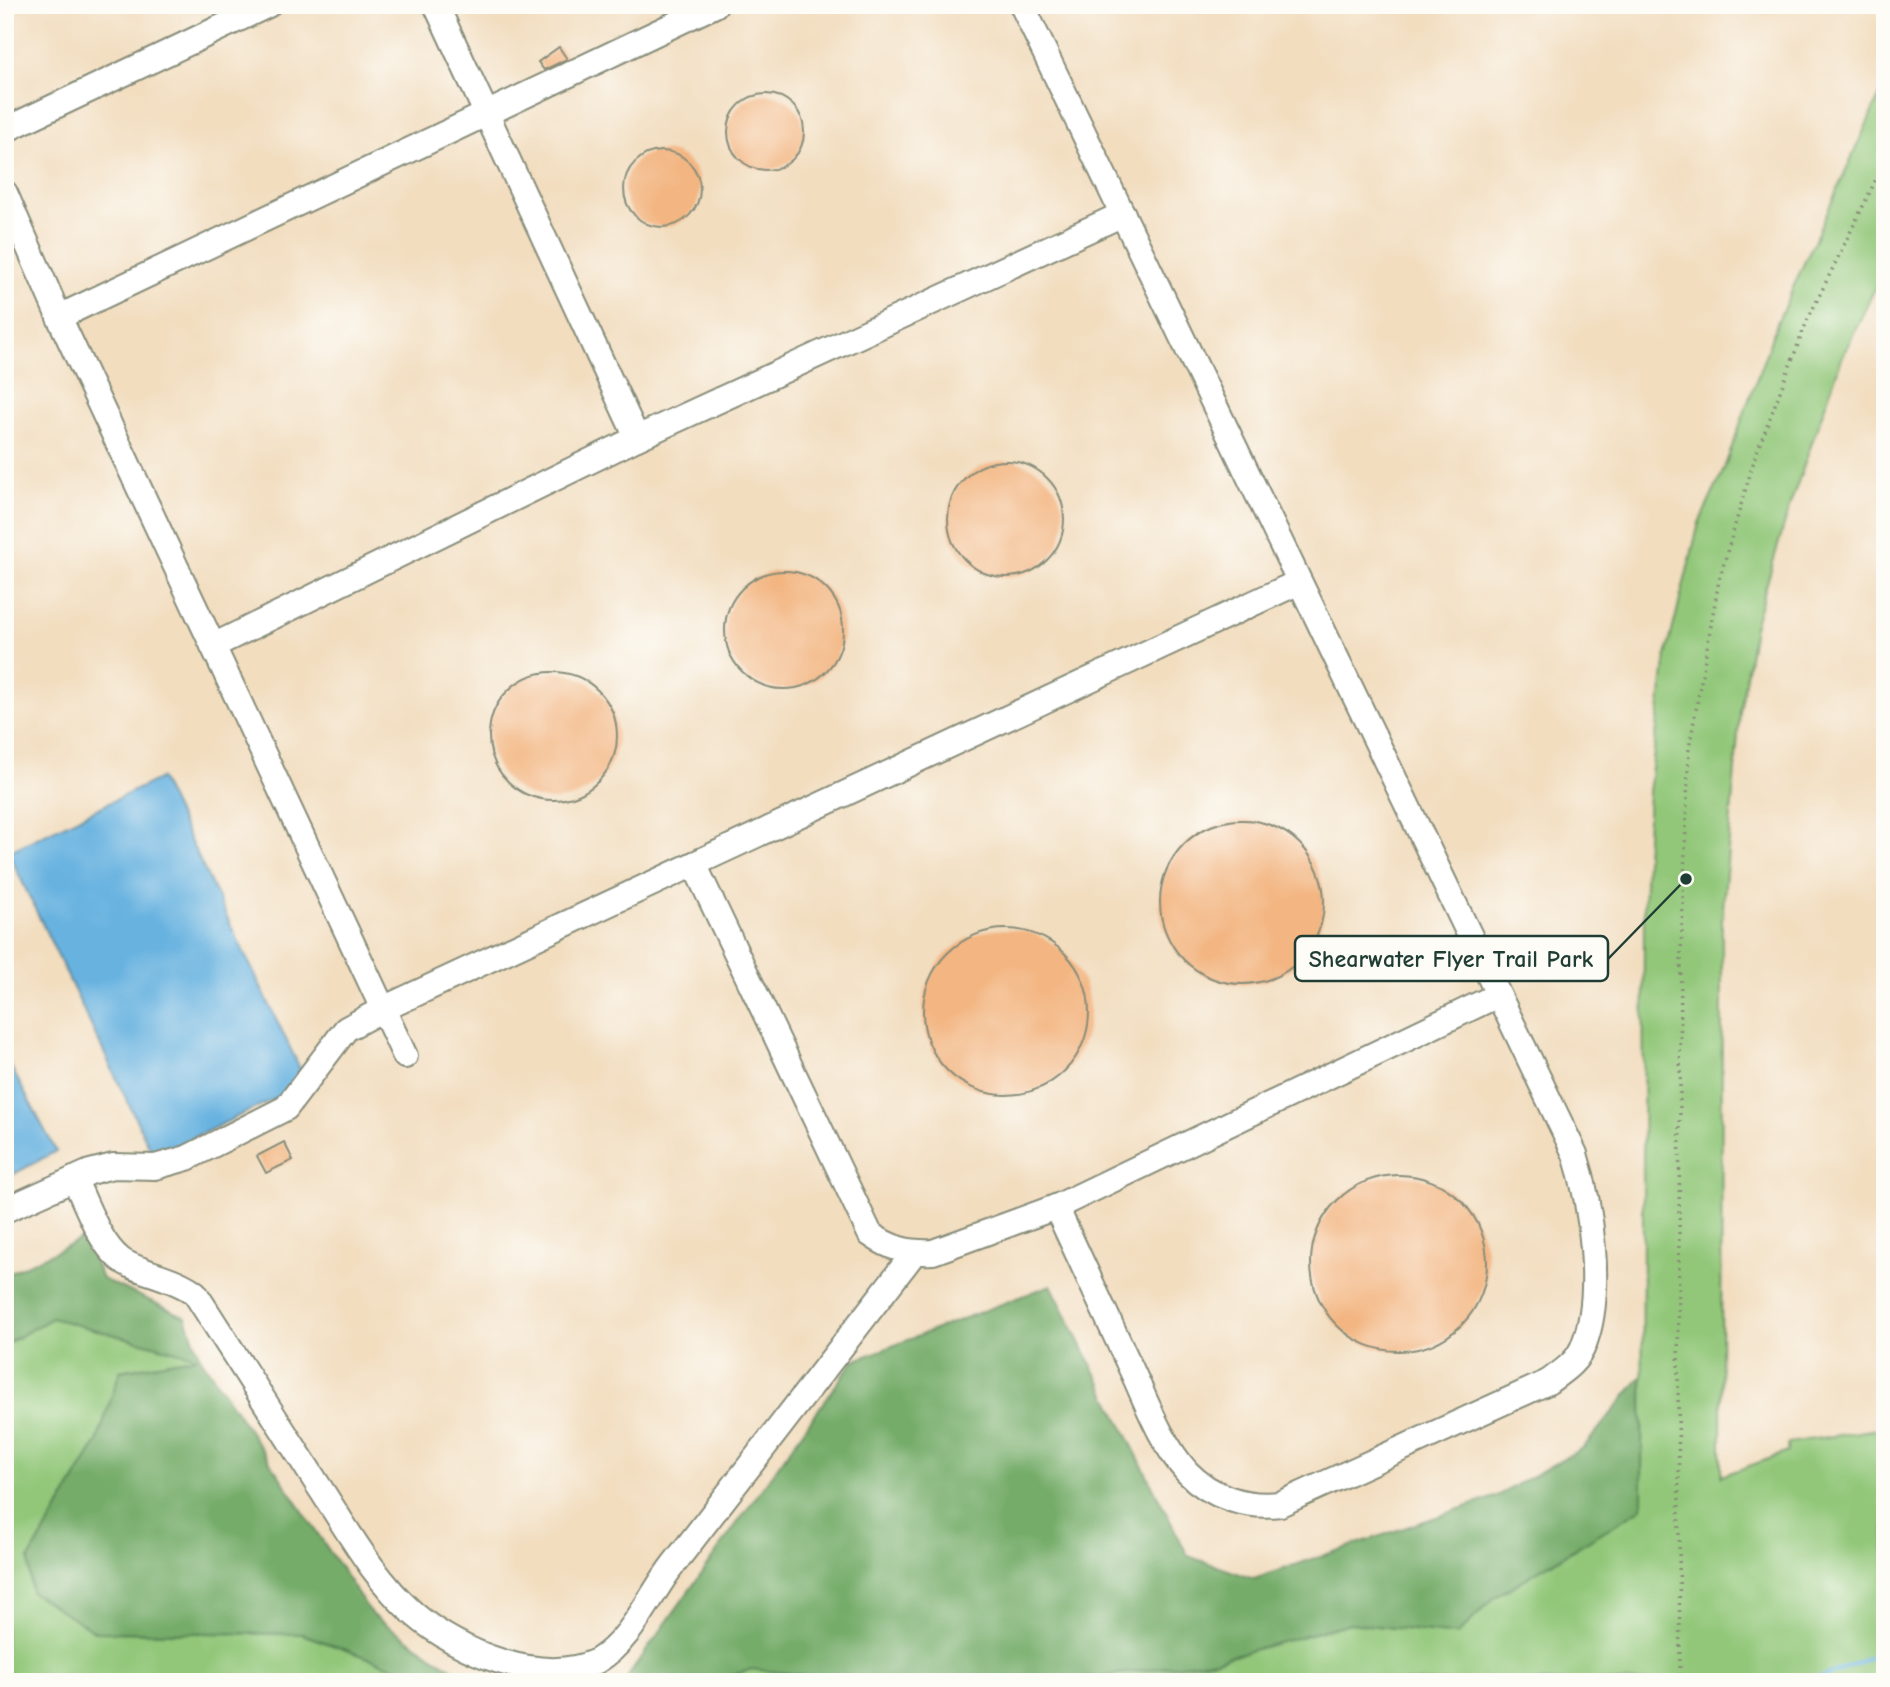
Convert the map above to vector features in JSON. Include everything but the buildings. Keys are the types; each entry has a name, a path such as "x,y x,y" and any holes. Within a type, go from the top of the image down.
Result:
{"lane":[{"path":"5,130 268,5"},
{"path":"436,5 637,438"},
{"path":"60,317 715,5"},
{"path":"1022,5 1574,1154 1590,1212 1592,1305 1584,1344 1571,1366 1548,1382 1280,1504 1241,1504 1215,1492 1188,1472 1163,1438 1056,1207"},
{"path":"5,193 60,317 405,1056"},
{"path":"213,646 637,438 1123,214"},
{"path":"5,1210 74,1179 113,1166 155,1167 187,1158 286,1108 346,1029 383,1009 1299,582"},
{"path":"694,864 870,1234 889,1248 914,1253 933,1252 1056,1207 1498,995"},
{"path":"74,1179 106,1241 121,1260 183,1284 195,1293 374,1571 414,1614 462,1646 503,1667 552,1672 580,1668 598,1660 616,1646 666,1574 914,1253"}],"path":[{"path":"1680,1682 1678,1368 1681,967 1689,749 1719,580 1755,457 1803,332 1885,161"}],"green space":[{"path":"1885,84 1885,267 1842,358 1790,505 1754,627 1740,712 1722,920 1721,1476 1788,1452 1788,1443 1885,1428 1885,1682 1062,1682 1216,1660 1350,1623 1457,1635 1495,1597 1642,1508 1644,907 1649,792 1666,656 1699,523 1722,474 1777,323"},
{"path":"84,1238 102,1279 186,1317 200,1357 372,1615 472,1682 435,1682 302,1634 96,1632 31,1592 29,1559 97,1442 120,1371 198,1357 52,1318 5,1344 5,1275"},
{"path":"1051,1285 1188,1556 1254,1579 1495,1497 1584,1447 1642,1376 1642,1508 1495,1597 1457,1635 1350,1623 1216,1660 1062,1682 861,1682 752,1669 709,1682 624,1682 853,1361"},
{"path":"52,1318 200,1357 120,1371 97,1442 29,1559 96,1632 302,1634 435,1682 5,1682 5,1345"},
{"path":"752,1669 861,1682 709,1682"}],"water":[{"path":"160,778 307,1083 154,1157 8,852"},
{"path":"5,1056 56,1151 5,1179"}],"waterway":[{"path":"1810,1682 1885,1652"}],"place":[{"name":"Shearwater Flyer Trail Park","path":"1686,879"}]}
